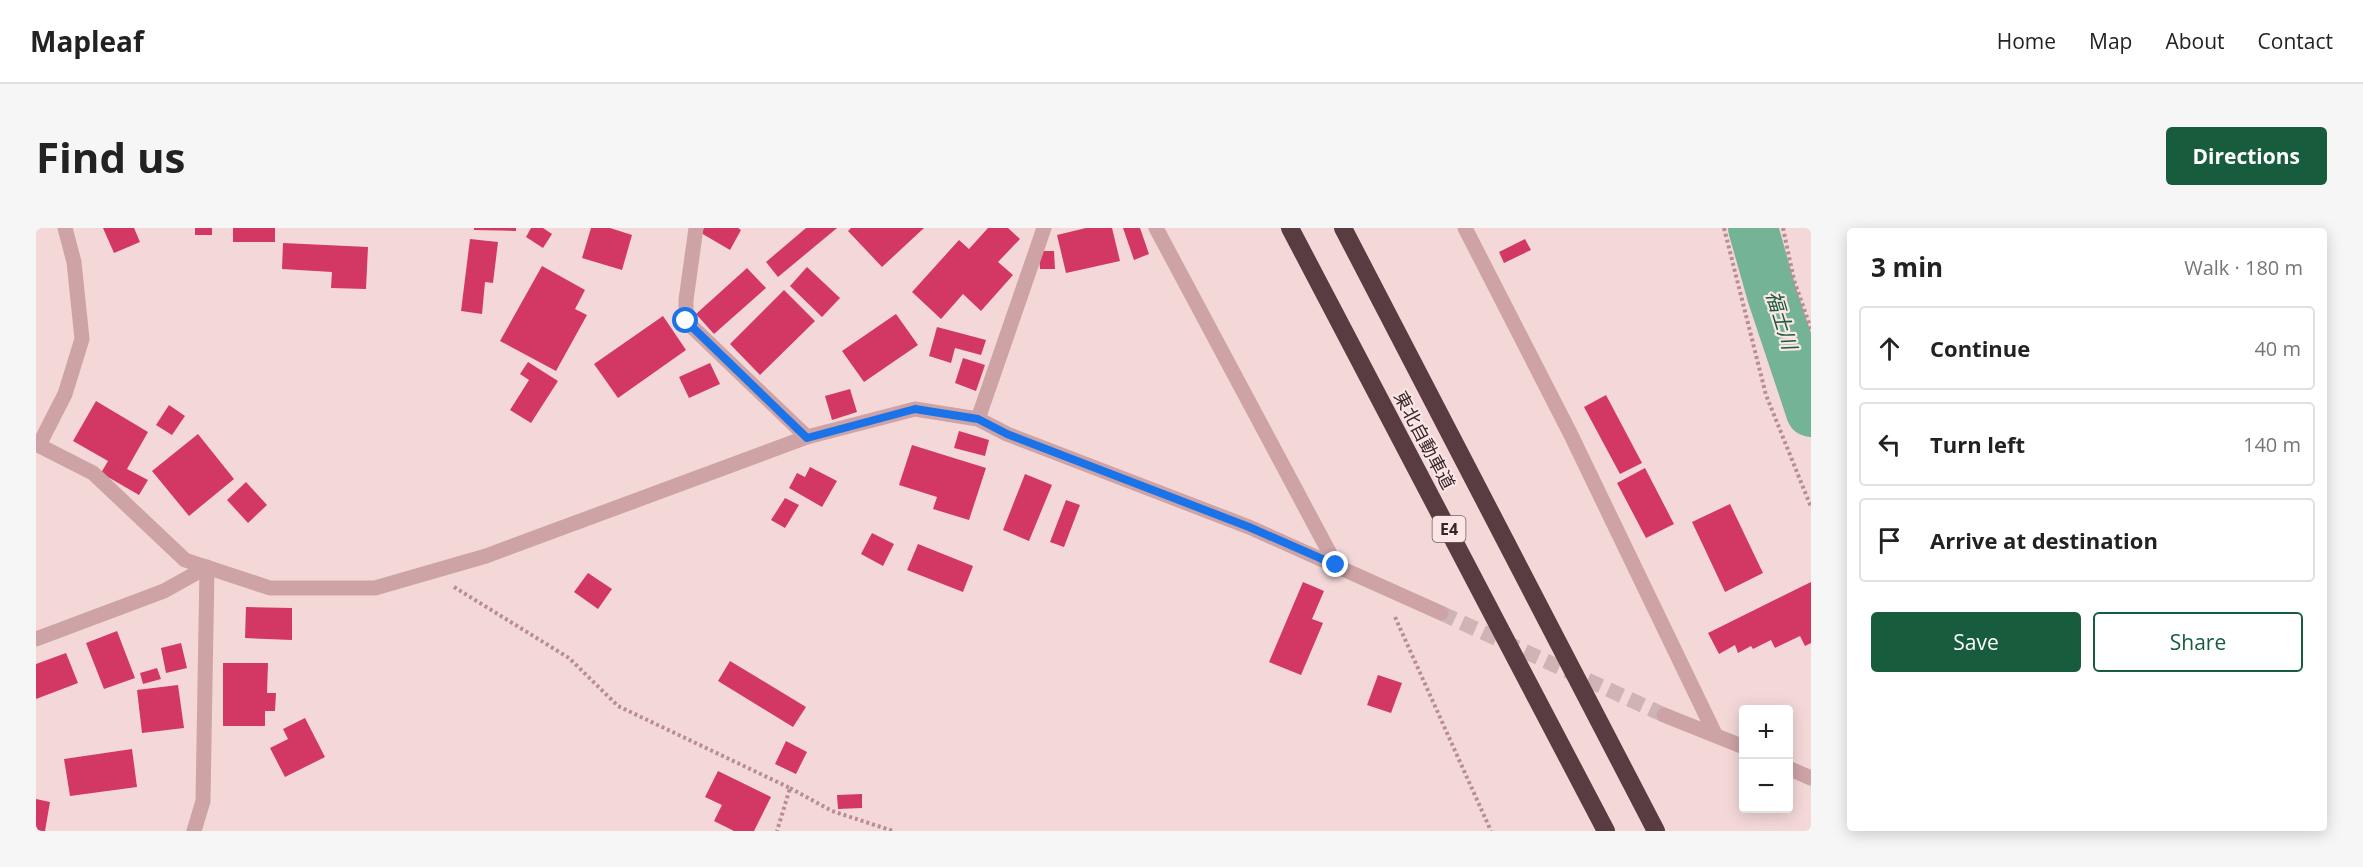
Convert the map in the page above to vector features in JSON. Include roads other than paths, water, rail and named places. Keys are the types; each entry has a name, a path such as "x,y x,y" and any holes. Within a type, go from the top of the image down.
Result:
{"highway":[{"name":"東北自動車道","path":"1290,228 1606,831"},
{"name":"東北自動車道","path":"1342,228 1656,831"}],"street":[{"path":"65,228 74,262 82,339 65,394 37,444 93,473 185,560 270,588 375,588 486,556 807,438 915,409 978,419 1007,434 1249,527 1441,613"},
{"path":"696,228 686,300 686,321 807,438"},
{"path":"978,419 1044,228"},
{"path":"1156,228 1336,565"},
{"path":"1465,228 1570,433 1715,734"},
{"path":"36,639 164,591 207,567"},
{"path":"194,831 204,801 207,567"},
{"path":"1664,715 1739,745"},
{"path":"1793,770 1811,778"}],"waterway":[{"name":"福士川","path":"1753,228 1772,295 1811,412"}],"tunnel":[{"path":"1441,613 1664,715"}]}
